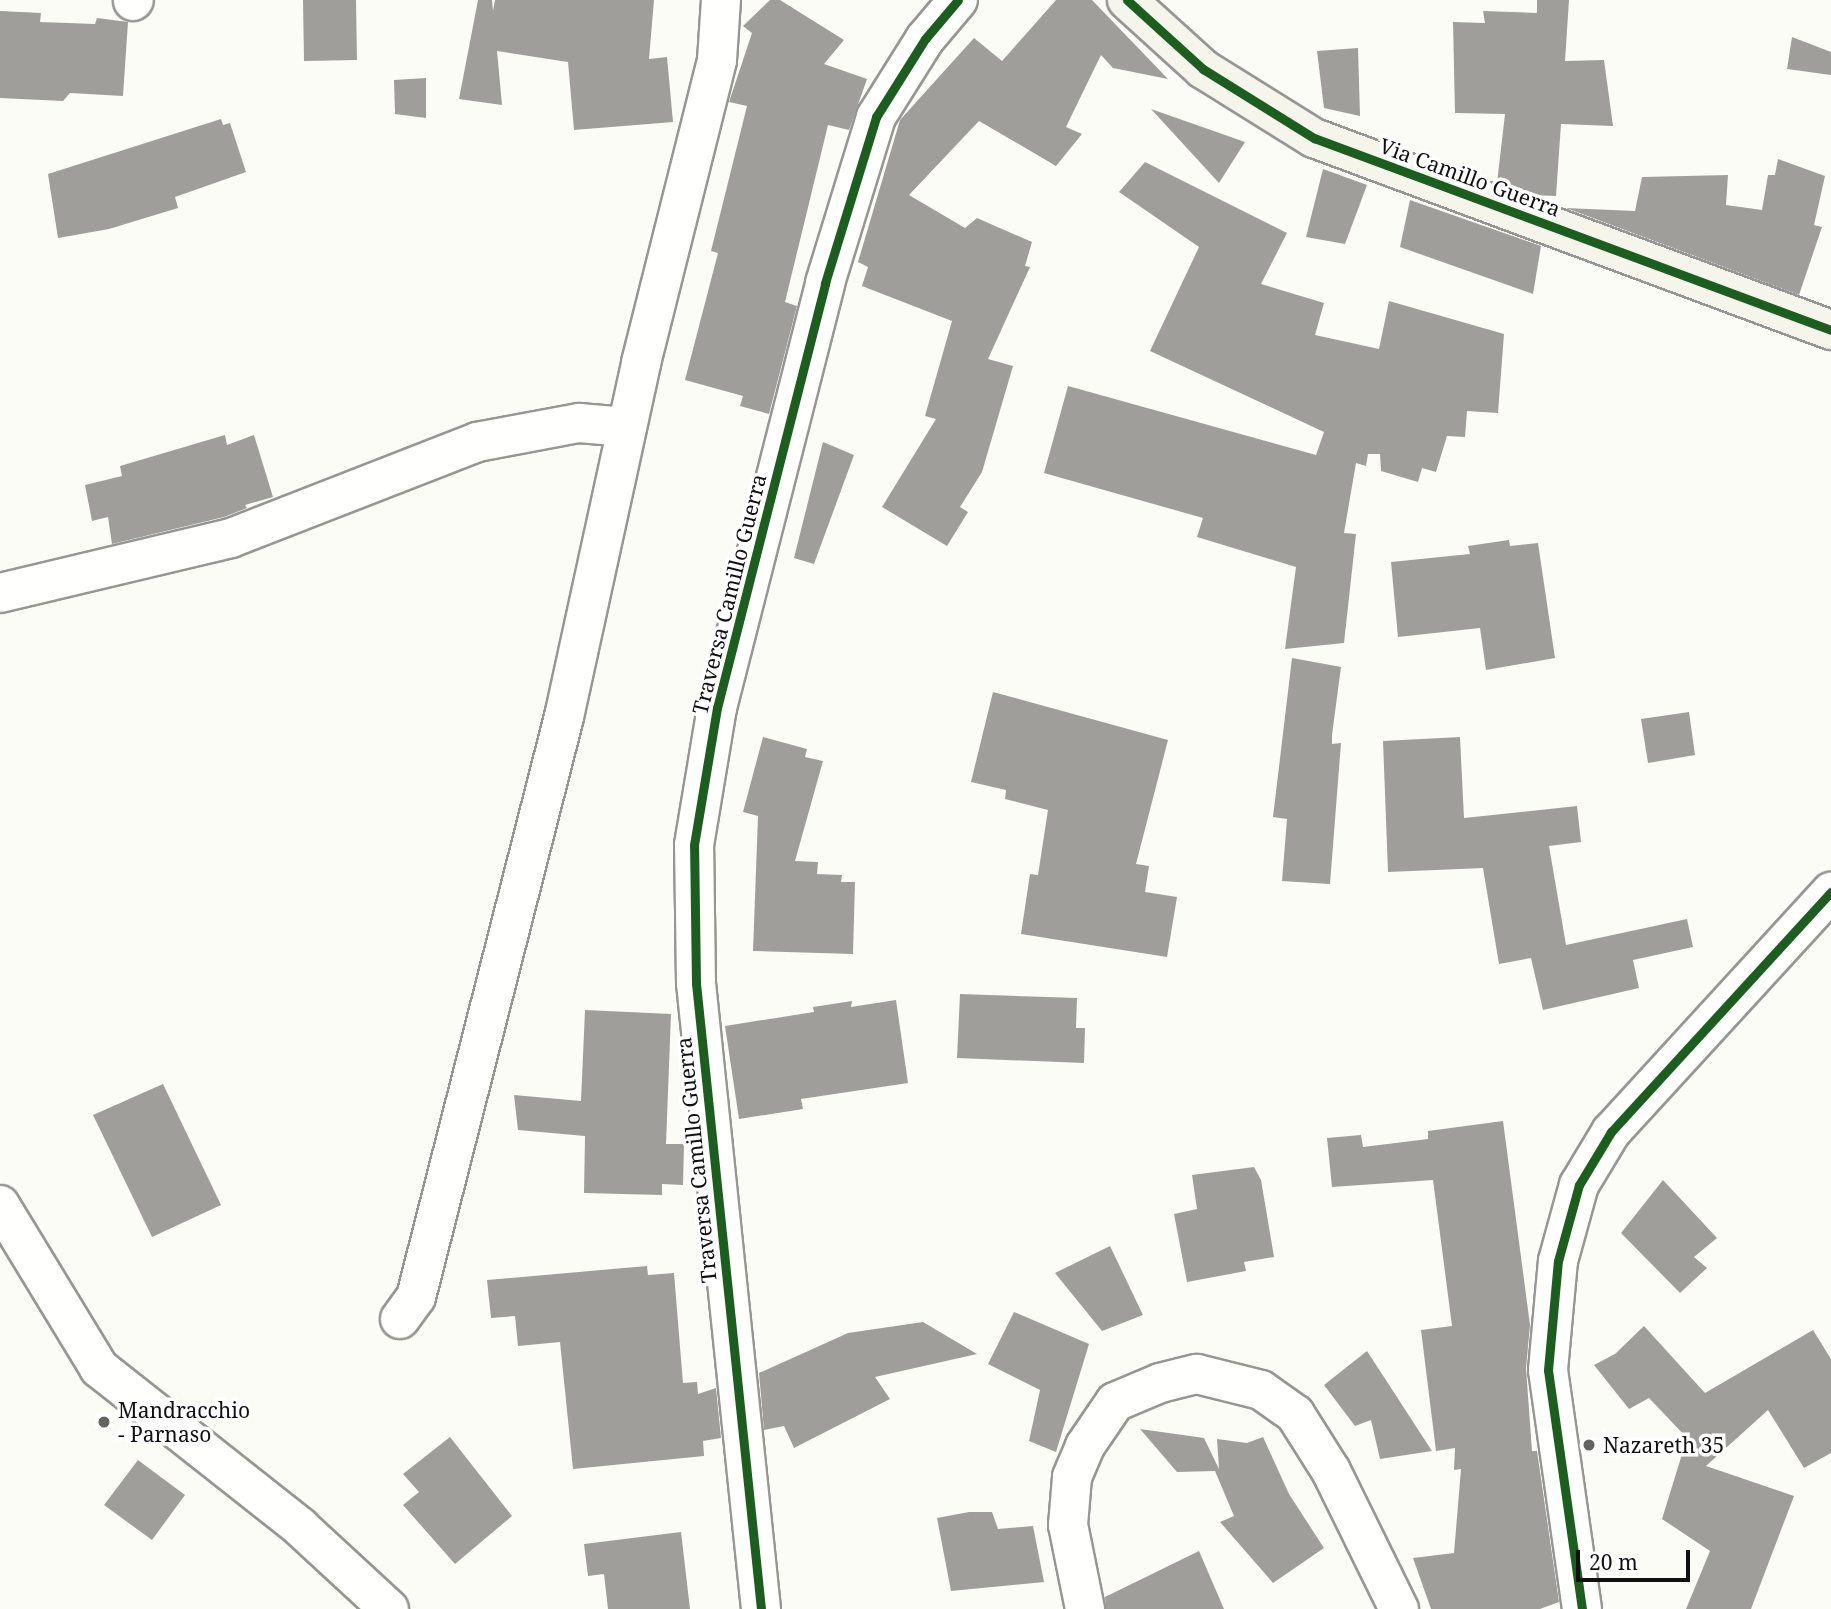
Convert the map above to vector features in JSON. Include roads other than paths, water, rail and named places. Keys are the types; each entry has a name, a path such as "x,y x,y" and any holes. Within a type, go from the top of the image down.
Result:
{"street":[{"path":"400,1319 416,1297 564,717 627,426 717,60 720,0"},
{"name":"Traversa Camillo Guerra","path":"761,1609 696,983 694,845 717,708 825,283 876,117 925,39 958,0"},
{"name":"Via Camillo Guerra","path":"1127,0 1203,69 1314,138 1831,330"},
{"path":"0,593 231,538 477,442 579,423 627,426"},
{"path":"1582,1609 1548,1370 1558,1261 1579,1185 1611,1132 1831,892"},
{"path":"0,1205 99,1368 300,1527 389,1609"},
{"path":"1085,1609 1068,1525 1072,1477 1085,1446 1115,1402 1160,1383 1197,1374 1261,1390 1295,1415 1331,1471 1399,1609"}],"place":[{"name":"Mandracchio - Parnaso","path":"104,1422"},
{"name":"Nazareth 35","path":"1589,1445"}]}
